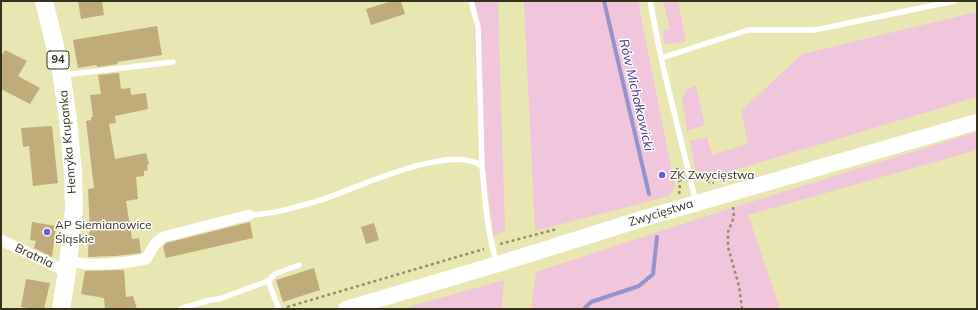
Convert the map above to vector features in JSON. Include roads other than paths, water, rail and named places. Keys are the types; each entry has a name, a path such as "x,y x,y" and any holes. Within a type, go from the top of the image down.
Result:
{"main road":[{"name":"Henryka Krupanka","path":"44,1 62,75 74,173 74,209 62,309"},
{"name":"Zwycięstwa","path":"346,309 696,203 977,122"}],"street":[{"name":"Bratnia","path":"1,240 68,267 120,263 146,259 155,244 163,237 249,215"}],"lane":[{"path":"471,1 478,27 482,166 487,221 493,250 498,264"},
{"path":"650,1 661,58 696,203"},
{"path":"661,58 748,30 815,30 954,1"},
{"path":"62,75 173,62"},
{"path":"249,215 283,211 321,200 396,172 428,163 465,160 476,162 482,166"},
{"path":"180,309 210,300 219,299 268,281 275,274 299,265"},
{"path":"268,281 279,309"}],"waterway":[{"name":"Rów Michałkowicki","path":"604,1 649,194"},
{"name":"Rów Michałkowicki","path":"584,309 591,302 639,286 653,274 657,237"}],"place":[{"name":"ZK Zwycięstwa","path":"662,175"},
{"name":"AP Siemianowice Śląskie","path":"47,232"}]}
